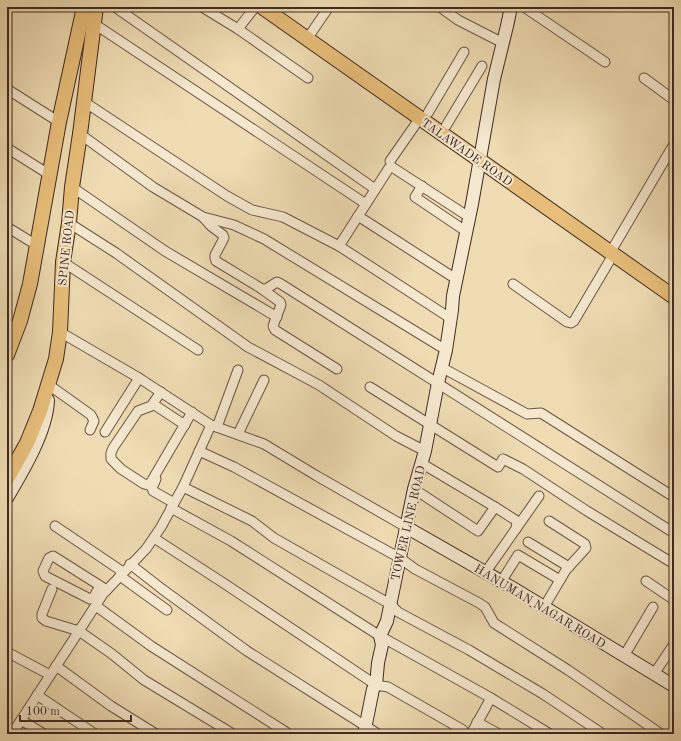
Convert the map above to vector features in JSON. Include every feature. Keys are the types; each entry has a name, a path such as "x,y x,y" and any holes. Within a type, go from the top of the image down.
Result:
{"main road":[{"path":"7,355 20,321 30,284 59,122 84,7"},
{"name":"SPINE ROAD","path":"7,479 27,443 49,385 56,359 60,332 63,262 96,7"},
{"name":"TALAWADE ROAD","path":"262,7 310,35 613,251 674,292"},
{"name":"TALAWADE ROAD","path":"279,7 310,35"},
{"name":"TALAWADE ROAD","path":"424,116 446,126 480,156"}],"street":[{"path":"115,7 375,189"},
{"path":"202,7 238,29 308,78"},
{"path":"238,29 254,7"},
{"path":"310,35 329,7"},
{"path":"440,7 458,20 503,43"},
{"name":"TOWER LINE ROAD","path":"365,730 373,689 376,685 378,663 382,645 380,636 387,621 414,489 423,457 441,367 446,350 456,279 494,79 511,7"},
{"path":"524,7 605,62"},
{"path":"93,23 366,204"},
{"path":"390,162 424,116 464,52"},
{"path":"446,126 482,66"},
{"path":"644,78 674,100"},
{"path":"7,89 59,122"},
{"path":"83,101 241,204 258,212 283,217 339,246 451,314"},
{"path":"80,134 153,187 204,217 234,225 264,239 446,350"},
{"path":"514,284 567,322 571,323 574,321 674,144"},
{"path":"7,148 50,175"},
{"path":"339,246 389,168 392,167 469,217"},
{"path":"422,186 415,197 466,232"},
{"path":"72,187 165,251 277,317"},
{"path":"358,216 456,279"},
{"path":"204,217 211,226 224,236 215,255 216,261 262,289 280,302 281,305 273,326 275,330 337,370"},
{"path":"69,222 116,253 156,283 197,309 248,347 319,385 396,436 423,457 517,521 516,529"},
{"path":"8,230 38,246"},
{"path":"63,262 198,350"},
{"path":"262,289 266,289 276,282 281,284 674,533"},
{"path":"60,332 139,378 214,426 264,444 406,527"},
{"path":"441,367 527,414 541,413 674,497"},
{"path":"103,588 53,556 49,558 43,571 45,576 90,599 121,574 146,549 162,527 199,451 214,426 238,370"},
{"path":"105,432 139,378"},
{"path":"238,434 264,380"},
{"path":"49,385 92,414 94,421 90,430"},
{"path":"7,498 40,435 48,410 49,385"},
{"path":"370,386 498,467 503,459 523,469 587,511 674,564"},
{"path":"161,392 153,404 138,411 111,453 111,459 113,462 127,473 148,485 185,425 194,414"},
{"path":"153,404 185,425"},
{"path":"194,414 152,488 153,491 172,506 231,541 380,636 490,698 550,734"},
{"path":"199,451 234,467 400,558 415,569 485,607 494,624 568,670 661,734"},
{"path":"183,486 252,521 280,541 390,604 398,612 469,650 543,694 603,734"},
{"path":"414,489 478,532 495,507"},
{"path":"485,573 539,496"},
{"path":"544,607 560,580 585,550 586,546 549,521"},
{"path":"56,526 167,610"},
{"name":"HANUMAN NAGAR ROAD","path":"406,527 502,582 674,686"},
{"path":"154,538 376,685 388,687 468,733 477,722 490,698"},
{"path":"528,542 570,567"},
{"path":"502,582 518,555 560,580"},
{"path":"130,564 247,651 365,730 378,734"},
{"path":"646,581 674,600"},
{"path":"12,734 78,631 96,606 103,588"},
{"path":"52,589 42,614 42,618 46,621 78,631 112,654 144,680 233,734"},
{"path":"96,606 151,646 289,734"},
{"path":"624,656 653,606"},
{"path":"654,674 674,644"},
{"path":"7,652 50,675"},
{"path":"56,666 111,706 156,734"},
{"path":"36,695 95,734"},
{"path":"21,720 44,734"},
{"path":"477,722 499,734"}]}
